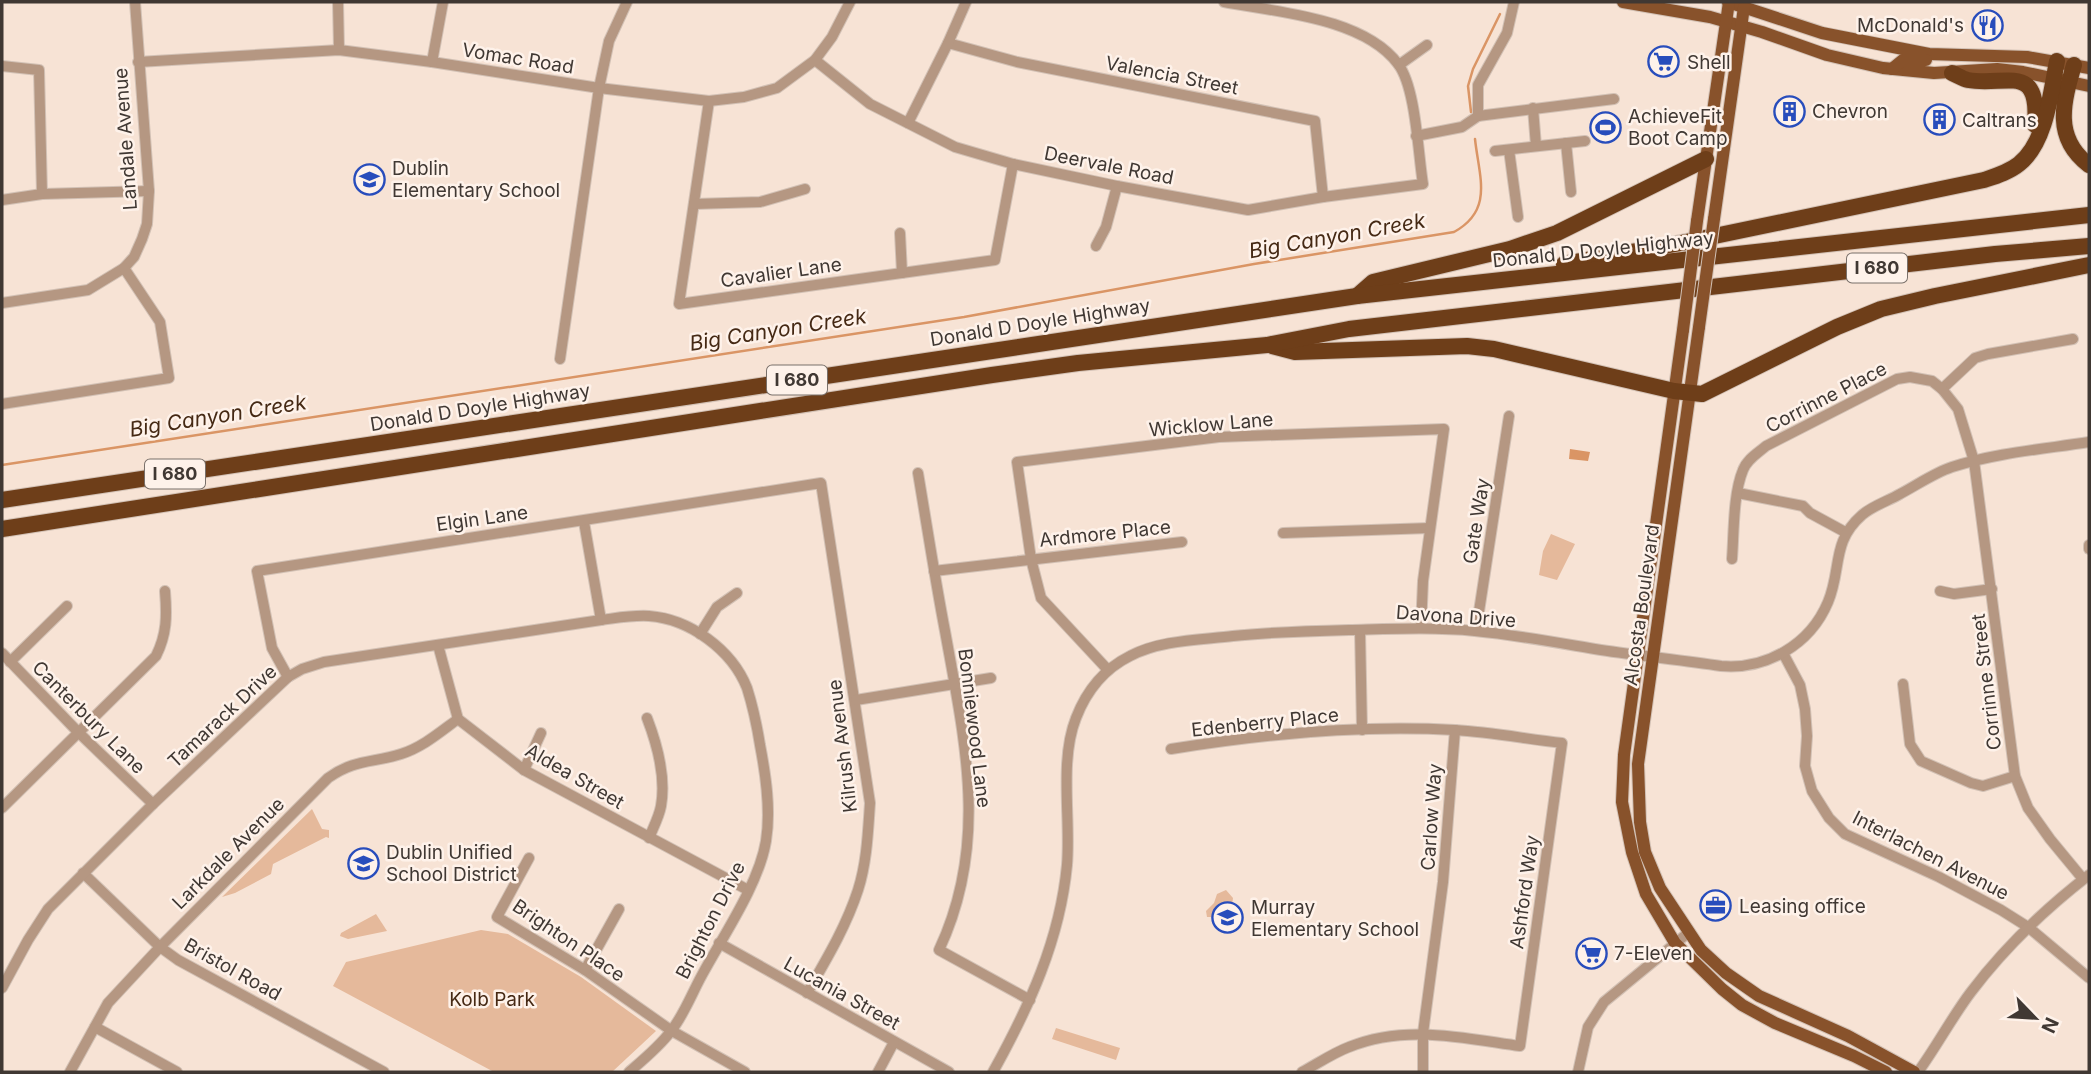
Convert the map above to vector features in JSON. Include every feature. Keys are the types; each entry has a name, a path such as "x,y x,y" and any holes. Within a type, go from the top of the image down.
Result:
{"highway":[{"path":"2057,61 2062,79 2065,131 2077,154 2089,165"},
{"path":"1452,287 1484,276 1681,243 1984,180 2020,163 2033,148 2062,79 2082,66"},
{"path":"1952,73 1968,80 2017,81 2029,89 2036,106 2033,148"},
{"path":"1357,296 1373,282 1510,249 1557,233 1706,159"},
{"name":"Donald D Doyle Highway","path":"2,500 1357,296 2089,215"},
{"name":"I 680","path":"2,529 1078,363 1267,345 1349,330 1995,254 2089,246"},
{"path":"1267,345 1295,352 1467,346 1494,349 1702,394 1838,327 1881,309 2089,265"}],"main road":[{"path":"1623,2 1725,21 1827,55 1892,69 1952,73 1997,69 2089,86"},
{"path":"1729,2 1744,4 1838,37 1929,54 1997,54 2082,66"},
{"name":"Alcosta Boulevard","path":"1729,2 1683,330 1683,392 1654,657 1638,764 1640,822 1645,852 1660,887 1688,933 1726,974 1759,996 1849,1036 1916,1072"},
{"name":"Alcosta Boulevard","path":"1744,4 1699,327 1683,392 1636,655 1624,755 1622,802 1632,852 1646,894 1675,943 1742,1005 1775,1023 1886,1072"},
{"path":"1892,69 1903,60 1941,62 1952,54"}],"street":[{"name":"Landale Avenue","path":"124,268 134,257 148,224 149,191 135,2"},
{"path":"338,2 339,50"},
{"path":"432,62 443,2"},
{"path":"560,359 599,89 609,41 627,2"},
{"name":"Vomac Road","path":"138,62 339,50 599,89 709,101 744,97 777,88 815,60 832,37 850,2"},
{"path":"908,123 966,2"},
{"path":"1224,2 1343,25 1377,44 1399,65 1412,96 1416,136 1462,127 1478,116 1614,99"},
{"path":"1478,116 1478,85 1507,33 1514,2"},
{"name":"Valencia Street","path":"948,43 1017,62 1315,121 1323,197"},
{"path":"1399,65 1427,45"},
{"name":"Deervale Road","path":"815,60 870,104 955,147 1013,164 1248,210 1423,184 1416,136"},
{"path":"2,66 39,70 42,194"},
{"name":"Cavalier Lane","path":"709,101 679,304 995,261 1013,164"},
{"path":"1533,108 1536,146"},
{"path":"1495,151 1585,141"},
{"path":"1566,143 1571,192"},
{"path":"1509,150 1518,217"},
{"path":"1096,246 1105,227 1117,186"},
{"path":"694,204 760,202 804,189"},
{"path":"2,200 42,194 149,191"},
{"path":"900,233 902,273"},
{"path":"2,303 88,290 124,268 160,322 169,378 2,404"},
{"path":"1974,461 1958,409 1942,389 1975,359 1988,354 2073,339"},
{"name":"Corrinne Place","path":"1732,559 1738,494 1743,469 1752,457 1766,446 1898,379 1922,377 1942,389"},
{"name":"Gate Way","path":"1476,631 1509,416"},
{"name":"Wicklow Lane","path":"1108,670 1041,598 1031,559 1017,462 1219,438 1444,429 1423,581 1421,628"},
{"path":"1738,494 1803,506 1810,513 1846,532 1864,513 1950,468 1974,461 2089,442"},
{"name":"Corrinne Street","path":"1974,461 1993,589 2015,776 2028,808 2086,877"},
{"name":"Bonniewood Lane","path":"918,473 970,793 969,838 963,879 952,923 939,950 1030,1000"},
{"name":"Elgin Lane","path":"288,677 272,648 257,571 821,483"},
{"name":"Kilrush Avenue","path":"807,993 845,923 859,888 867,848 870,803 821,483"},
{"path":"583,522 601,620"},
{"path":"1283,533 1430,528"},
{"name":"Davona Drive","path":"993,1072 1030,1000 1051,946 1067,867 1068,746 1075,720 1087,694 1108,670 1130,656 1151,647 1264,633 1421,628 1476,631 1636,655 1744,667 1756,665 1783,653 1799,642 1812,627 1828,602 1838,553 1846,532"},
{"name":"Ardmore Place","path":"934,571 1182,542"},
{"path":"1940,590 1954,594 1993,589"},
{"path":"4,802 156,656 165,638 165,591"},
{"path":"700,634 717,607 737,593"},
{"path":"6,657 67,606"},
{"name":"Brighton Drive","path":"601,620 652,616 678,623 700,634 734,663 746,686 759,739 768,816 766,842 756,873 672,1031 629,1072"},
{"name":"Tamarack Drive","path":"2,988 27,940 48,909 153,804 288,677 324,662 601,620"},
{"path":"1360,630 1362,730"},
{"path":"438,645 458,719"},
{"name":"Interlachen Avenue","path":"1783,653 1800,685 1805,709 1805,766 1812,791 1829,818 1845,834 1939,877 2028,927 2089,978"},
{"name":"Canterbury Lane","path":"6,657 78,732 153,804"},
{"path":"856,700 991,678"},
{"path":"1903,684 1910,744 1921,761 1983,786 2015,776"},
{"path":"647,718 656,740 662,788 661,807 649,838"},
{"name":"Aldea Street","path":"458,719 524,770 748,890"},
{"name":"Larkdale Avenue","path":"70,1072 108,1003 328,778 344,766 401,754 425,744 458,719"},
{"name":"Edenberry Place","path":"1171,749 1240,738 1362,730 1455,730 1562,743"},
{"name":"Carlow Way","path":"1423,1072 1423,1033 1443,882 1455,730"},
{"path":"524,770 541,733"},
{"name":"Ashford Way","path":"1423,1033 1520,1046 1562,743"},
{"name":"Brighton Place","path":"529,858 497,917 585,970 672,1031 745,1072"},
{"name":"Bristol Road","path":"83,873 160,947 178,960 384,1072"},
{"path":"1916,1072 1971,992 2028,927 2086,877"},
{"path":"585,970 619,909"},
{"path":"1578,1072 1588,1027 1604,1002 1688,933"},
{"name":"Lucania Street","path":"719,943 949,1072"},
{"path":"95,1027 177,1072"},
{"path":"1301,1072 1349,1046 1391,1036 1423,1033"},
{"path":"878,1072 894,1042"}],"green space":[{"path":"1551,534 1575,544 1557,580 1539,575 1543,551"},
{"path":"312,809 322,829 329,830 329,838 326,837 273,864 271,874 222,897"},
{"path":"1226,890 1233,898 1232,906 1216,917 1207,917 1206,911 1214,903 1217,894"},
{"path":"376,914 387,931 348,939 340,936 341,933"},
{"name":"Kolb Park","path":"481,930 508,934 581,977 656,1031 612,1072 494,1072 333,986 346,962"},
{"path":"1056,1028 1120,1048 1116,1060 1052,1039"}],"shaded area":[{"path":"1570,449 1590,452 1588,461 1569,459"}],"waterway":[{"name":"Big Canyon Creek","path":"1471,112 1468,86 1473,69 1500,14"},
{"name":"Big Canyon Creek","path":"2,465 964,317 1254,264 1454,232 1475,214 1479,203 1481,179 1475,139"}],"place":[{"name":"McDonald's","path":"1987,25"},
{"name":"Shell","path":"1664,62"},
{"name":"Chevron","path":"1789,111"},
{"name":"Caltrans","path":"1939,120"},
{"name":"AchieveFit Boot Camp","path":"1605,127"},
{"name":"Dublin Elementary School","path":"369,179"},
{"name":"Dublin Unified School District","path":"363,863"},
{"name":"Leasing office","path":"1716,906"},
{"name":"Murray Elementary School","path":"1228,918"},
{"name":"7-Eleven","path":"1591,953"}]}
